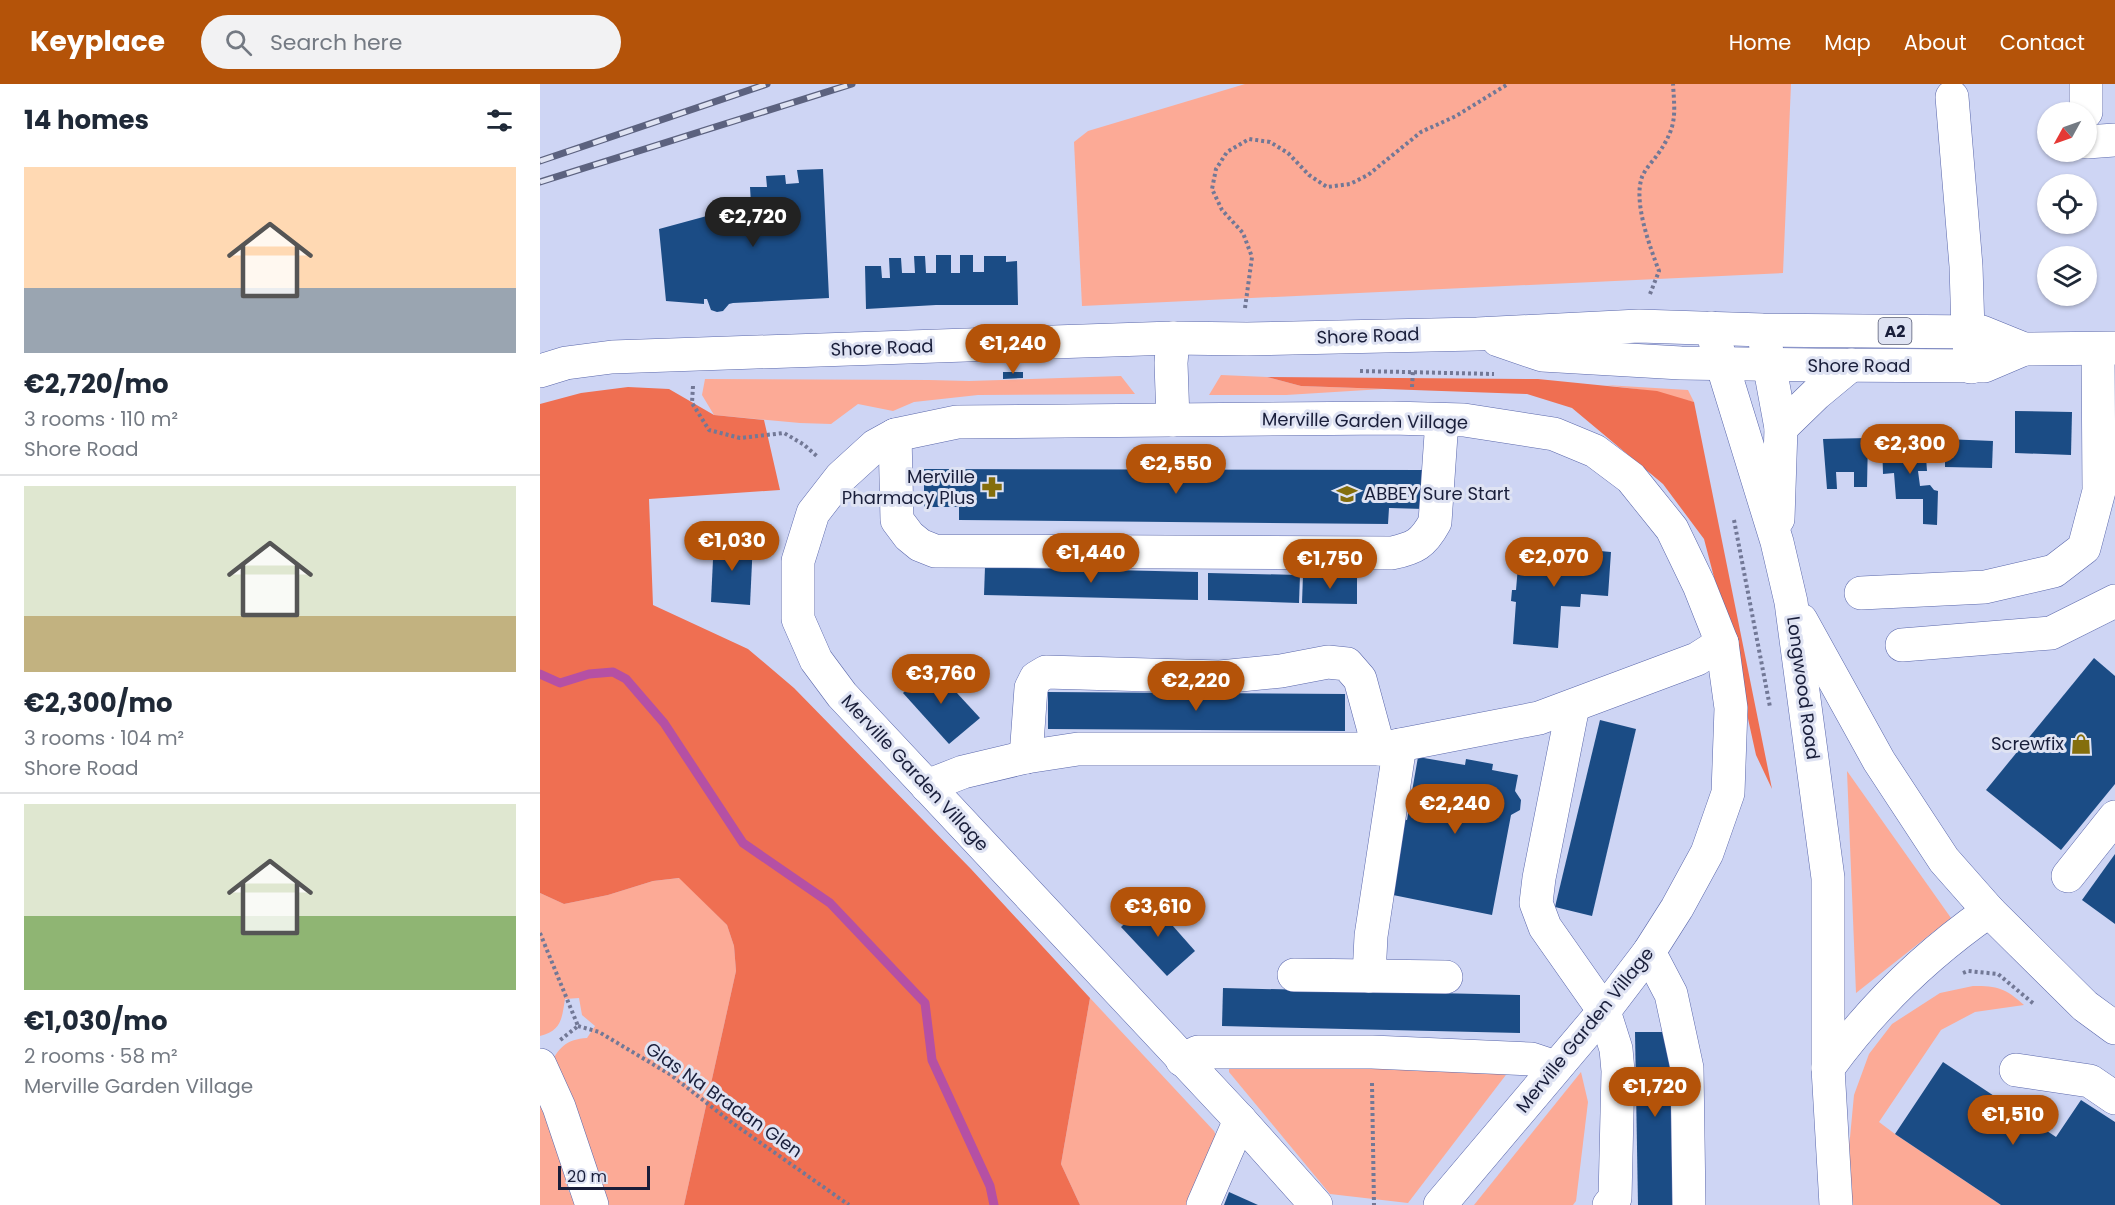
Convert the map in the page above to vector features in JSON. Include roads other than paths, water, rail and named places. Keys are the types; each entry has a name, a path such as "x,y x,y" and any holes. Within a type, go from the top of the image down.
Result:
{"street":[{"path":"2086,84 2086,102"},
{"path":"1952,97 1966,266 1971,367"},
{"path":"2097,140 2115,140"},
{"name":"Shore Road","path":"540,371 566,363 612,357 1173,338 1478,334 1639,326 1763,330 1968,331 1982,332 2024,349 2107,349"},
{"path":"1711,328 1777,542 1791,602"},
{"path":"1763,330 1781,428 1777,542"},
{"name":"Shore Road","path":"1478,334 1542,355 1721,364 1971,367 1984,366 2024,349"},
{"path":"1173,338 1171,363 1173,420"},
{"path":"1861,592 1986,587 2054,571 2084,548 2099,491 2107,349"},
{"path":"1781,428 1816,394 1851,365"},
{"path":"895,435 897,520 909,536 920,545 935,551 1392,553 1413,548 1427,537 1435,522 1427,419"},
{"name":"Merville Garden Village","path":"1300,1197 1240,1120 842,694 816,660 798,619 798,561 813,513 841,477 875,446 895,435 957,422 1464,420 1554,434 1595,451 1631,478 1672,529 1699,585 1722,643 1731,708 1728,793 1707,853 1677,908 1649,952 1604,1011 1440,1205"},
{"path":"2051,633 2115,601"},
{"name":"Longwood Road","path":"1791,602 1879,761 1944,860 1989,911 2085,1006 2115,1028"},
{"name":"Longwood Road","path":"1791,602 1828,878 1828,1068 1836,1205"},
{"path":"1902,645 2051,633 2096,622 2115,621"},
{"path":"927,786 963,772 1026,757 1078,749 1389,747 1539,718 1697,659 1722,643"},
{"path":"1026,757 1031,688 1036,678 1046,672 1220,677 1281,671 1328,662 1347,664 1360,679 1389,747 1369,976"},
{"path":"1573,706 1536,903 1545,927 1604,1011 1616,1048 1618,1071 1616,1198 1609,1205"},
{"path":"2068,876 2115,817"},
{"path":"1828,1068 1880,1003 1922,963 1989,911"},
{"path":"1649,952 1671,994 1687,1068 1689,1205"},
{"path":"1294,975 1446,977"},
{"path":"1182,1060 1198,1052 1372,1052 1531,1059 1555,1067"},
{"path":"548,1054 559,1107 592,1205"},
{"path":"2016,1070 2090,1081 2115,1098"},
{"path":"1203,1205 1240,1120"}],"waterway":[{"path":"540,674 560,683 589,674 613,672 626,679 664,723 743,843 830,903 925,1003 932,1060 990,1186 994,1205"}],"railway":[{"path":"540,161 767,84"},
{"path":"540,182 852,84"}],"place":[{"name":"Merville Pharmacy Plus","path":"992,487"},
{"name":"ABBEY Sure Start","path":"1347,494"},
{"name":"Screwfix","path":"2081,744"}]}
